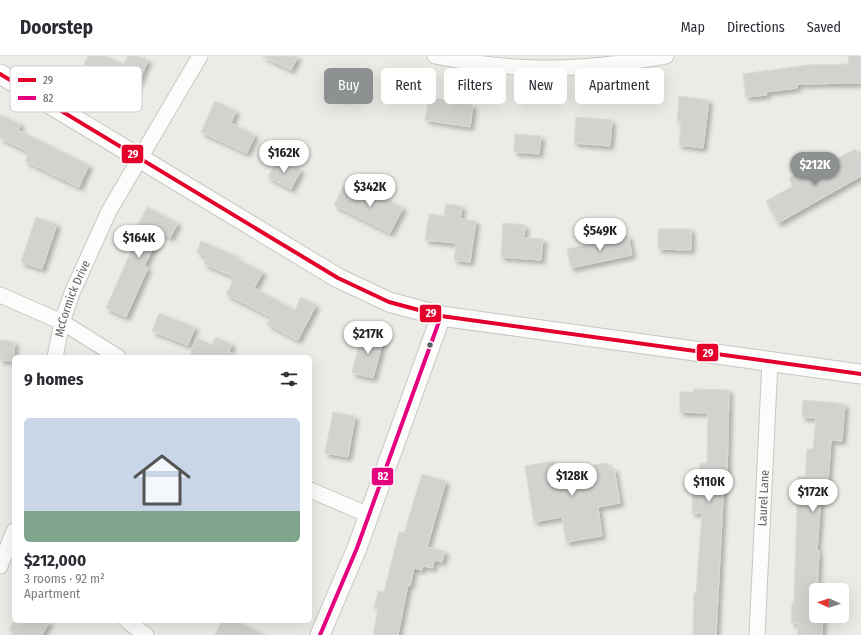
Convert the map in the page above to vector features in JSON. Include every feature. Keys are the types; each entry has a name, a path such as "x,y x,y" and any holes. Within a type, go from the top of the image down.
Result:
{"street":[{"name":"McCormick Drive","path":"55,355 62,322 72,293 109,211 200,56"},
{"path":"435,56 471,63 547,70 608,66 666,56"},
{"path":"0,74 10,80"},
{"path":"64,112 338,278 389,302 441,316 861,374"},
{"path":"0,295 62,322 115,355"},
{"path":"320,635 357,548 441,316"},
{"name":"Laurel Lane","path":"757,635 770,361"},
{"path":"312,491 369,515"},
{"path":"0,566 10,540"},
{"path":"130,623 146,635"}],"building":[{"path":"88,56 105,56 124,64 128,56 138,56 148,60 142,74 142,66 84,65"},
{"path":"262,56 298,56 291,70"},
{"path":"848,56 861,56 861,83 797,84 797,88 766,92 767,95 746,97 743,74 808,65 849,64"},
{"path":"679,96 709,100 703,148 679,145 681,123 677,122"},
{"path":"436,98 444,100 444,104 473,105 470,127 425,120 428,104 436,104"},
{"path":"215,101 236,111 231,123 255,135 247,153 201,132"},
{"path":"0,115 21,124 18,130 89,165 79,187 25,161 29,152 0,138"},
{"path":"576,117 612,120 610,146 574,143"},
{"path":"515,134 541,136 539,154 514,152"},
{"path":"855,149 861,159 861,176 778,223 766,201 793,186 789,178 805,169 808,175"},
{"path":"278,158 301,170 291,189 268,177"},
{"path":"344,185 374,200 377,194 403,208 390,233 334,205"},
{"path":"446,204 462,206 460,219 476,221 470,262 454,260 456,243 425,240 429,214 444,216"},
{"path":"147,207 178,223 170,238 161,233 144,266 148,268 126,317 106,308 132,249 130,248 137,232 135,231"},
{"path":"36,217 57,224 42,269 21,262"},
{"path":"503,223 525,225 524,238 543,239 541,260 501,257"},
{"path":"658,229 691,229 691,250 658,249"},
{"path":"628,235 632,255 571,268 567,249"},
{"path":"201,241 236,256 235,258 263,272 254,288 295,310 301,297 316,305 298,340 267,324 271,317 226,294 235,277 204,264 207,257 197,252"},
{"path":"159,313 195,327 188,345 152,331"},
{"path":"362,331 384,337 373,378 352,373"},
{"path":"216,337 232,344 229,352 236,355 190,355 197,338 212,345"},
{"path":"0,340 15,342 12,361 0,360"},
{"path":"694,389 729,390 727,480 724,480 716,635 693,635 694,593 696,593 702,513 692,513 693,484 699,484 700,463 707,463 708,413 680,412 680,392 694,392"},
{"path":"803,400 845,404 842,441 831,440 827,495 821,495 817,551 819,551 818,583 809,583 809,623 823,623 822,635 797,635 798,623 791,623 792,603 794,603 798,476 805,477 807,449 813,449 816,418 802,417"},
{"path":"333,412 355,416 348,457 325,453"},
{"path":"554,461 556,472 607,463 608,469 614,468 620,503 598,507 602,536 566,542 562,517 534,522 525,466"},
{"path":"422,474 446,481 427,547 445,551 442,562 434,560 433,568 423,566 422,570 414,568 410,586 408,585 398,635 373,635 378,609 374,608 378,591 384,592 399,532 404,533"},
{"path":"13,623 49,623 42,635 18,635 9,630"},
{"path":"221,623 241,623 264,635 215,635"}],"transit line":[{"name":"29","path":"0,74 10,80"},
{"name":"29","path":"63,112 338,278 389,302 441,316 861,374"},
{"name":"82","path":"320,635 357,548 441,316"}]}
